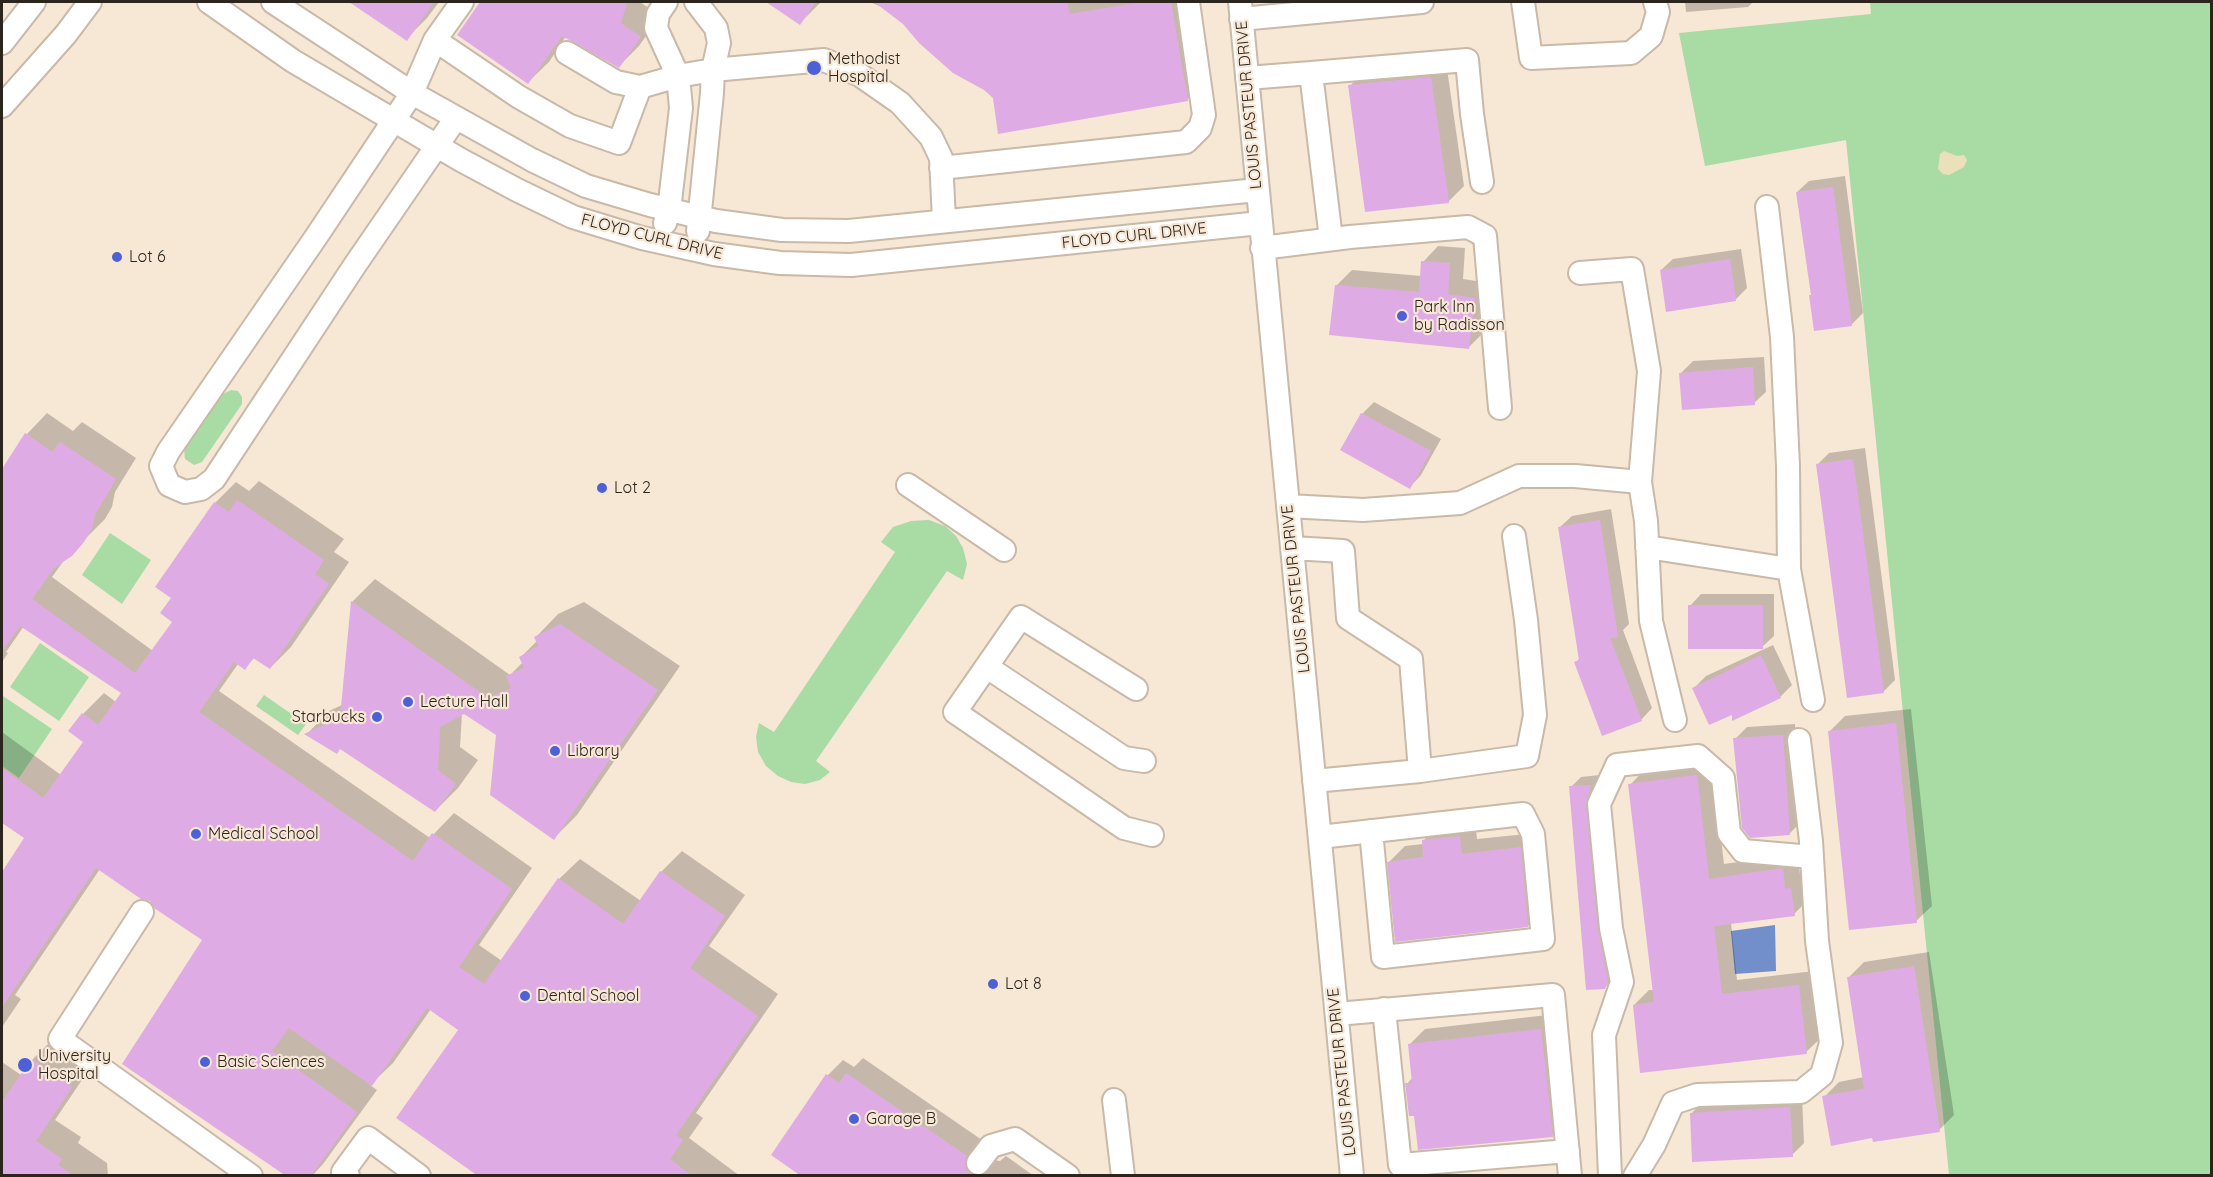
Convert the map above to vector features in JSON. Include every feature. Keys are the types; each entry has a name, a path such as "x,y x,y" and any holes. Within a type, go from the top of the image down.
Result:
{"street":[{"path":"2,43 34,2"},
{"path":"2,106 66,34 86,6 104,2"},
{"name":"FLOYD CURL DRIVE","path":"209,2 293,61 517,190 573,217 696,250 780,263 851,265 1260,223"},
{"name":"FLOYD CURL DRIVE","path":"273,2 412,93 532,160 586,186 700,217 782,230 838,231 1257,190"},
{"path":"456,118 355,265 214,479 201,489 185,492 169,485 161,465 168,452 412,93 435,40 462,2"},
{"path":"660,242 669,210 681,108 678,76 656,28 658,15 666,2"},
{"path":"696,2 716,28 718,43 713,70 696,250"},
{"path":"941,168 1186,142 1200,128 1204,115 1188,2"},
{"path":"1240,10 1422,2"},
{"path":"1523,2 1531,58 1630,53 1651,36 1658,12 1655,2"},
{"name":"LOUIS PASTEUR DRIVE","path":"1240,10 1352,1176"},
{"path":"435,40 519,97 570,126 619,143 640,87"},
{"path":"567,53 616,82 640,87 678,76 713,70 824,60 860,75 900,103 931,137 940,158 944,222"},
{"path":"1247,78 1467,60 1482,182"},
{"path":"1311,73 1331,239"},
{"path":"1767,207 1782,337 1788,466 1789,569 1813,700"},
{"path":"1262,248 1331,239 1468,227 1485,237 1500,408"},
{"path":"1580,273 1632,269 1648,371 1640,482 1647,547 1651,621 1675,720"},
{"path":"1288,506 1363,510 1460,503 1519,476 1575,476 1640,482"},
{"path":"908,485 1004,550"},
{"path":"1314,781 1420,771 1527,756 1535,715 1526,620 1514,536"},
{"path":"1647,547 1789,569"},
{"path":"1292,548 1343,551 1348,618 1410,658 1420,771"},
{"path":"1136,689 1022,617 955,712 1124,828 1152,835"},
{"path":"987,667 1124,758 1144,761"},
{"path":"1635,1176 1654,1145 1673,1103 1697,1095 1801,1092 1822,1075 1832,1043 1817,941 1812,857 1799,740"},
{"path":"1610,1176 1604,1035 1622,982 1611,928 1599,804 1617,765 1698,756 1724,778 1729,833 1743,851 1812,857"},
{"path":"1320,837 1371,831 1523,814 1533,834 1543,939 1383,957 1371,831"},
{"path":"142,912 60,1039 249,1175"},
{"path":"1337,1014 1553,994 1570,1176"},
{"path":"1384,1010 1400,1166 1568,1151"},
{"path":"1114,1100 1123,1176"},
{"path":"348,1176 344,1172 368,1138 419,1176"},
{"path":"978,1163 991,1146 1015,1139 1068,1176"}],"green space":[{"path":"1870,2 2211,2 2211,1175 1949,1175 1846,140 1705,166 1679,33 1871,14"},
{"path":"231,390 238,391 242,397 242,404 202,462 194,465 185,459 184,449 223,394"},
{"path":"929,520 945,526 956,536 963,548 967,564 963,580 947,571 816,761 830,772 820,780 805,784 791,782 778,776 766,766 758,752 756,737 759,723 774,732 895,552 881,542 893,527 911,521"},
{"path":"110,533 151,560 122,604 82,575"},
{"path":"40,643 89,677 59,721 10,687"},
{"path":"264,695 306,724 298,735 256,706"},
{"path":"3,696 52,729 19,778 2,766"}],"sand":[{"path":"1944,151 1957,156 1964,155 1967,160 1964,167 1949,175 1943,174 1938,169 1940,154"}],"water":[{"path":"1775,925 1776,971 1735,974 1731,931"}],"building":[{"path":"349,2 434,2 407,41"},
{"path":"480,2 627,2 621,23 641,37 619,68 562,36 528,84 457,35"},
{"path":"766,2 816,2 800,25"},
{"path":"874,2 1067,2 1070,14 1142,2 1171,2 1188,101 998,134 993,98 984,90 953,73 919,43 903,24"},
{"path":"1431,77 1449,203 1365,212 1348,85"},
{"path":"1833,187 1852,326 1814,331 1796,192"},
{"path":"1730,259 1736,301 1666,312 1660,270"},
{"name":"Park Inn by Radisson","path":"1421,261 1450,263 1448,294 1475,298 1469,349 1329,335 1335,285 1419,292"},
{"path":"1753,367 1755,405 1682,410 1679,373"},
{"path":"1361,413 1431,451 1410,489 1340,450"},
{"path":"25,433 52,452 60,442 116,479 95,515 92,529 84,542 72,556 54,568 32,599 135,673 172,622 160,613 171,598 155,587 214,502 229,512 237,500 324,560 315,574 329,584 270,669 253,658 245,670 234,662 199,712 413,861 432,833 512,889 459,967 484,984 558,878 623,924 660,871 725,916 690,968 758,1016 676,1135 683,1140 670,1159 692,1176 478,1176 396,1118 458,1030 427,1008 372,1086 289,1028 272,1051 357,1112 311,1176 286,1176 122,1064 202,940 154,908 150,901 141,899 96,868 2,1007 2,872 24,838 2,823 2,768 43,798 83,742 68,731 82,713 98,725 121,693 20,626 2,651 2,469"},
{"path":"1853,459 1884,693 1847,698 1816,464"},
{"path":"1600,520 1618,637 1610,638 1642,721 1602,736 1574,662 1579,660 1558,527"},
{"path":"351,601 488,698 511,688 506,676 524,668 519,657 538,646 534,637 560,624 658,690 554,840 490,795 496,735 464,714 440,727 438,770 456,784 435,812 340,749 337,754 304,734 340,718"},
{"path":"1688,605 1763,605 1763,649 1688,649"},
{"path":"1761,655 1781,698 1732,721 1732,715 1709,725 1692,688"},
{"path":"1896,723 1917,923 1849,930 1828,731"},
{"path":"1783,735 1790,835 1750,838 1742,828 1733,738"},
{"path":"1697,775 1709,879 1783,868 1785,889 1791,888 1795,916 1714,926 1722,994 1799,985 1807,1054 1640,1073 1633,1005 1654,1002 1628,784"},
{"path":"1591,785 1586,805 1598,929 1608,982 1605,989 1586,990 1569,786"},
{"path":"1460,836 1462,854 1521,847 1528,927 1395,942 1387,862 1423,857 1422,840"},
{"path":"1914,966 1940,1132 1873,1142 1872,1138 1831,1146 1822,1096 1864,1089 1847,977"},
{"path":"1541,1029 1553,1137 1418,1150 1414,1116 1409,1116 1405,1083 1412,1083 1408,1044"},
{"path":"31,1059 72,1087 36,1141 62,1159 58,1165 74,1176 2,1176 2,1102"},
{"name":"Garage B","path":"846,1073 967,1156 965,1168 974,1176 801,1176 771,1155 826,1074 839,1083"},
{"path":"1790,1107 1793,1157 1692,1162 1690,1113"}],"place":[{"name":"Methodist Hospital","path":"814,68"},
{"name":"Lot 6","path":"117,257"},
{"name":"Park Inn by Radisson","path":"1402,316"},
{"name":"Lot 2","path":"602,488"},
{"name":"Lecture Hall","path":"408,702"},
{"name":"Starbucks","path":"377,717"},
{"name":"Library","path":"555,751"},
{"name":"Medical School","path":"196,834"},
{"name":"Lot 8","path":"993,984"},
{"name":"Dental School","path":"525,996"},
{"name":"Basic Sciences","path":"205,1062"},
{"name":"University Hospital","path":"25,1065"},
{"name":"Garage B","path":"854,1119"}]}
